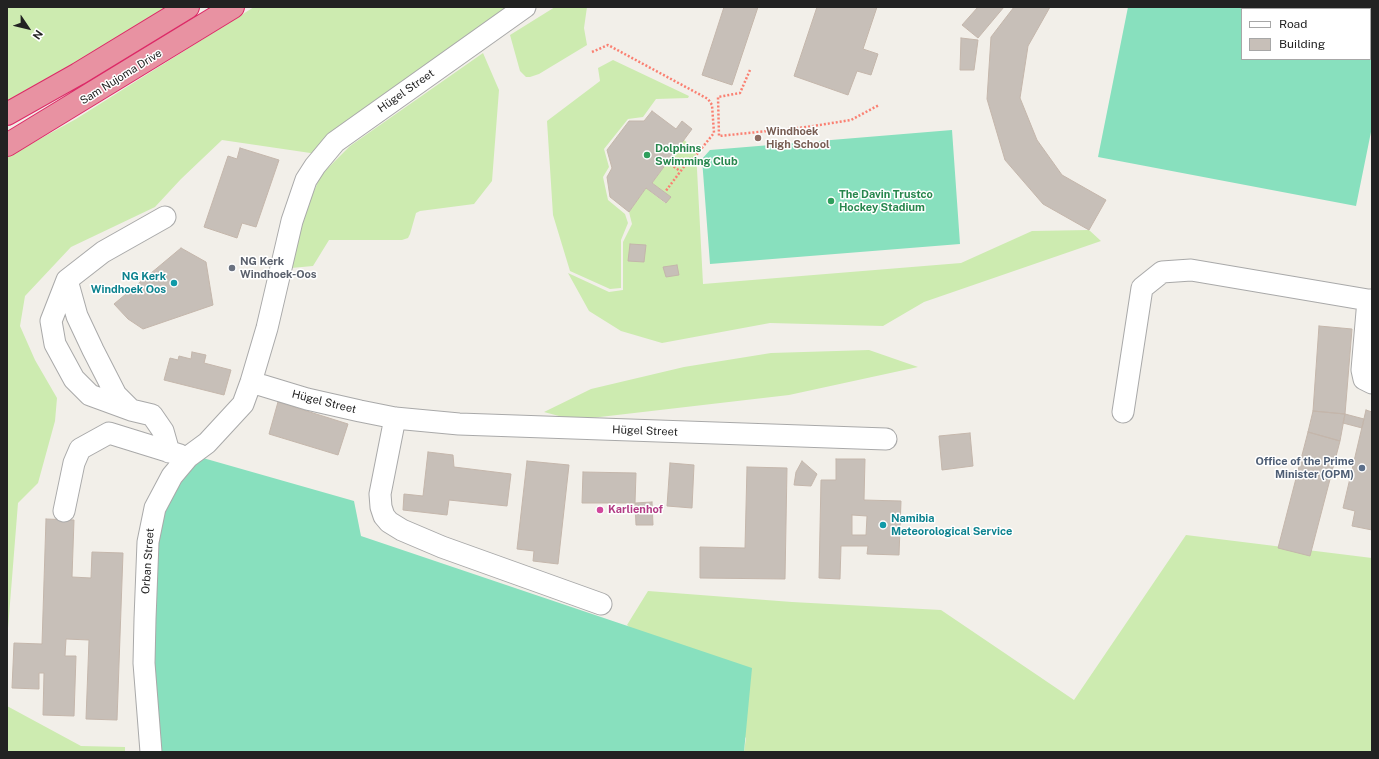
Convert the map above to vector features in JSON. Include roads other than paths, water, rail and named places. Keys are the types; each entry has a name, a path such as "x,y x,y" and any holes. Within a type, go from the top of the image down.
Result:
{"highway":[{"path":"7,114 78,74 188,7"},
{"name":"Sam Nujoma Drive","path":"7,145 233,7"}],"street":[{"name":"Hügel Street","path":"525,7 353,128 335,142 315,166 306,180 292,221 267,328 251,382 307,399 395,418 459,424 886,439"},
{"path":"165,217 103,252 67,280 51,321 55,344 74,379 90,395 131,410 152,415 178,455"},
{"path":"1123,412 1142,288 1162,272 1191,270 1370,300 1362,370 1364,379 1372,384"},
{"path":"67,280 78,316 93,350 116,395 131,410"},
{"name":"Orban Street","path":"151,752 144,663 148,542 154,508 172,476 178,455 207,443 243,404 251,382"},
{"path":"395,418 380,494 384,516 389,522 402,530 442,547 601,604"},
{"path":"64,510 74,463 80,449 109,433 178,455"}],"place":[{"name":"Windhoek High School","path":"758,138"},
{"name":"Dolphins Swimming Club","path":"647,155"},
{"name":"The Davin Trustco Hockey Stadium","path":"831,201"},
{"name":"NG Kerk Windhoek-Oos","path":"232,268"},
{"name":"NG Kerk Windhoek Oos","path":"174,283"},
{"name":"Office of the Prime Minister (OPM)","path":"1362,468"},
{"name":"Karlienhof","path":"600,510"},
{"name":"Namibia Meteorological Service","path":"883,525"}]}
